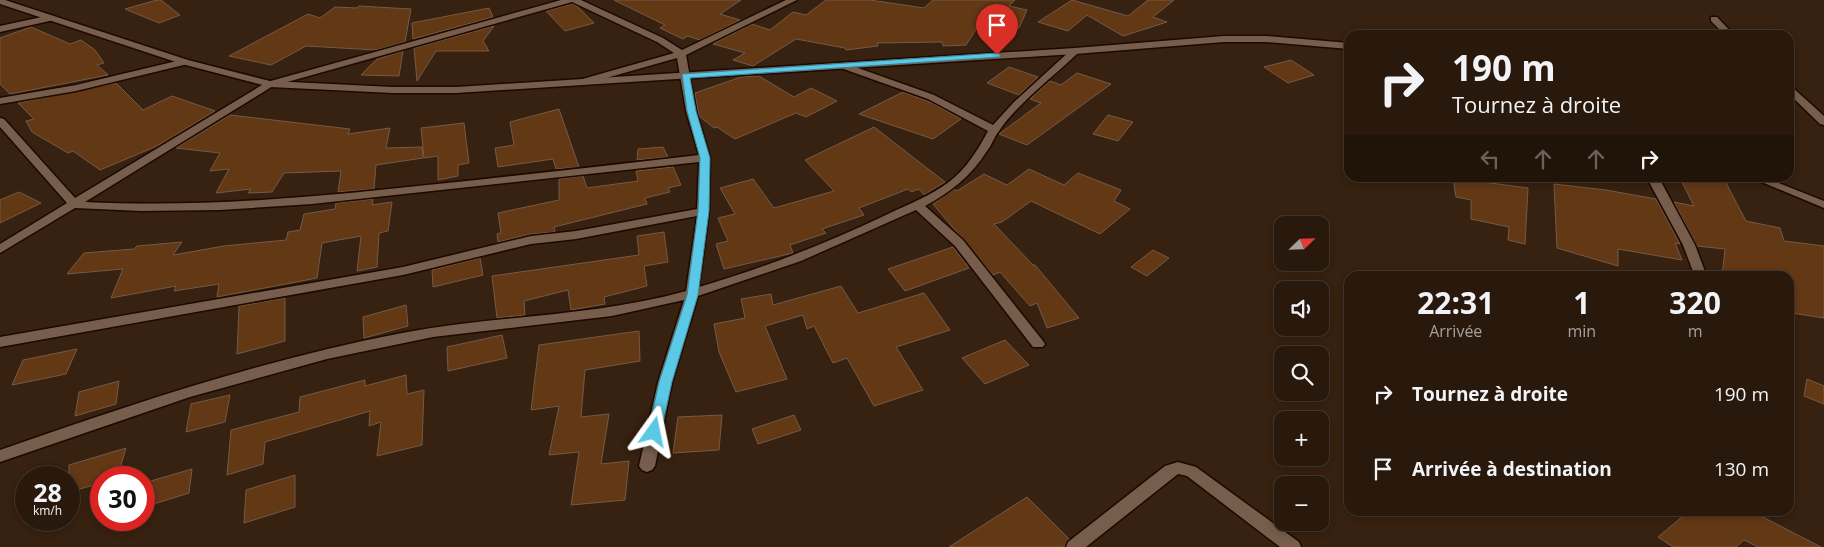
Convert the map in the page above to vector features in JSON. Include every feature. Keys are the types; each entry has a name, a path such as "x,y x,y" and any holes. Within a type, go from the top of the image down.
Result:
{"street":[{"path":"0,249 75,205 270,84 570,0"},
{"path":"574,0 660,40 681,54 691,111 705,158 703,211 692,295 665,382 647,466"},
{"path":"582,82 681,54 793,0"},
{"path":"0,1 184,62 270,84 393,90 456,90 685,76 1075,51 1224,39 1266,39 1344,46"},
{"path":"0,29 51,18"},
{"path":"1714,19 1725,30"},
{"path":"0,456 98,421 255,372 372,343 420,333 614,312 692,295 794,261 853,236 938,194 960,178 974,161 994,130 1018,104 1075,51"},
{"path":"0,101 76,88 184,62"},
{"path":"841,65 931,97 994,130"},
{"path":"1794,94 1824,122"},
{"path":"0,121 75,205 141,208 220,207 312,201 705,158"},
{"path":"1655,182 1689,245 1699,271"},
{"path":"1768,182 1824,204"},
{"path":"917,204 959,243 1038,344"},
{"path":"0,342 403,271 531,240 576,235 703,211"},
{"path":"1074,547 1170,470 1178,468 1191,471 1293,547"}],"building":[{"path":"161,0 180,15 159,23 125,9"},
{"path":"614,0 741,0 720,14 740,20 700,40 688,36 683,39 660,28 665,25"},
{"path":"826,0 870,0 924,8 933,0 1015,0 1009,6 1027,10 1019,28 980,23 966,45 943,46 942,42 877,43 878,46 846,50 845,48 796,39 753,66 733,60 745,53 713,44 752,24 770,30 793,12 806,15"},
{"path":"1072,0 1128,16 1148,0 1174,0 1153,17 1167,22 1123,36 1087,15 1068,31 1038,22"},
{"path":"572,4 577,6 594,23 565,31 546,11"},
{"path":"359,6 411,9 405,42 376,50 306,46 271,65 229,56 308,14 320,18 335,7 357,8"},
{"path":"489,8 493,17 413,39 412,23"},
{"path":"494,26 483,41 489,51 436,51 417,81 414,48"},
{"path":"31,27 70,44 81,40 95,50 104,63 97,65 108,75 10,94 0,84 0,38"},
{"path":"403,51 399,76 361,75 377,59"},
{"path":"1291,60 1314,75 1288,83 1264,67"},
{"path":"1009,67 1038,77 1019,95 987,83"},
{"path":"1077,73 1111,84 1027,145 999,134 1041,103 1030,99 1050,81 1061,85"},
{"path":"759,76 794,97 811,88 837,101 806,117 796,113 735,139 717,127 714,128 699,116 695,93 741,77"},
{"path":"116,83 143,110 172,96 215,111 157,146 100,170 73,151 68,153 32,132 26,121 34,119 18,103"},
{"path":"903,92 932,103 961,119 933,139 859,114"},
{"path":"559,109 579,167 556,169 553,159 498,167 495,148 514,145 510,122"},
{"path":"230,115 350,129 348,134 390,128 386,148 422,147 423,158 376,165 374,189 338,192 341,171 284,173 272,192 248,193 251,189 216,193 229,169 210,171 220,153 176,148"},
{"path":"1108,115 1133,122 1118,141 1093,134"},
{"path":"464,123 469,163 458,165 458,176 438,180 438,156 424,158 421,128"},
{"path":"874,127 945,182 924,195 919,189 911,192 908,189 859,208 864,215 822,229 826,233 790,245 793,253 724,269 716,244 728,241 718,218 735,214 720,188 753,179 774,208 834,191 805,160"},
{"path":"663,147 668,157 637,160 638,149"},
{"path":"673,167 681,185 668,188 670,192 645,198 647,204 554,227 555,232 531,234 498,242 497,234 501,233 498,213 559,200 559,179 583,176 587,188 638,181 636,171"},
{"path":"1029,169 1064,185 1078,173 1121,190 1114,201 1130,209 1100,234 1031,201 1002,222 994,224 1035,265 1079,318 1047,328 1037,303 1030,306 1000,272 993,275 933,204 954,189 957,191 984,174 1007,185"},
{"path":"1454,182 1483,182 1528,188 1525,244 1508,240 1509,227 1471,219 1471,200 1456,197"},
{"path":"1682,182 1726,182 1746,221 1780,228 1784,241 1824,246 1824,318 1794,313 1794,271 1723,271 1725,249 1697,246 1674,202 1694,206"},
{"path":"1554,184 1606,190 1656,199 1680,244 1675,243 1682,260 1618,249 1618,266 1557,248"},
{"path":"19,192 41,203 0,223 0,200"},
{"path":"373,199 372,205 392,202 388,231 379,233 377,267 357,271 361,236 322,243 317,278 217,297 219,284 174,291 176,286 111,298 123,269 67,274 84,253 134,249 137,246 182,242 173,255 224,246 286,240 288,232 300,230 304,214 335,209 336,203"},
{"path":"664,232 668,262 644,266 647,286 604,297 605,304 571,310 568,290 524,301 525,315 497,318 492,276 639,255 637,236"},
{"path":"953,247 969,268 905,291 888,269"},
{"path":"1153,250 1169,258 1147,276 1131,267"},
{"path":"480,258 483,275 433,287 432,270"},
{"path":"841,286 858,313 924,293 950,330 896,347 923,390 874,406 847,358 833,363 814,326 807,329 803,315 765,326 787,379 736,392 719,352 714,324 745,318 741,299 771,294 773,305"},
{"path":"285,298 285,341 237,354 239,306"},
{"path":"406,305 408,326 364,338 363,317"},
{"path":"639,331 640,361 585,370 581,417 609,414 601,464 629,461 625,500 571,505 579,452 549,455 559,406 531,410 539,345"},
{"path":"502,335 507,358 448,371 447,347"},
{"path":"1005,340 1029,365 985,384 962,358"},
{"path":"77,349 66,374 12,385 23,360"},
{"path":"406,375 407,394 424,390 422,445 377,456 381,422 369,426 370,411 265,442 263,464 227,475 231,430 299,412 300,397 365,380 365,386"},
{"path":"1807,379 1824,386 1824,404 1804,396"},
{"path":"119,381 116,404 75,416 79,392"},
{"path":"230,395 225,422 186,432 191,404"},
{"path":"722,415 719,450 673,453 678,417"},
{"path":"794,415 801,430 758,444 752,429"},
{"path":"126,448 121,466 90,466 90,486 80,489 80,466 69,465"},
{"path":"192,469 189,493 155,504 155,480"},
{"path":"295,475 295,507 244,523 246,490"},
{"path":"1027,497 1069,539 1064,547 949,547"},
{"path":"1683,516 1761,516 1821,547 1758,547 1744,540 1736,547 1673,547 1658,537"}],"route":[{"path":"654,432 665,382 692,295 703,211 705,158 691,111 685,76 997,55"}]}
